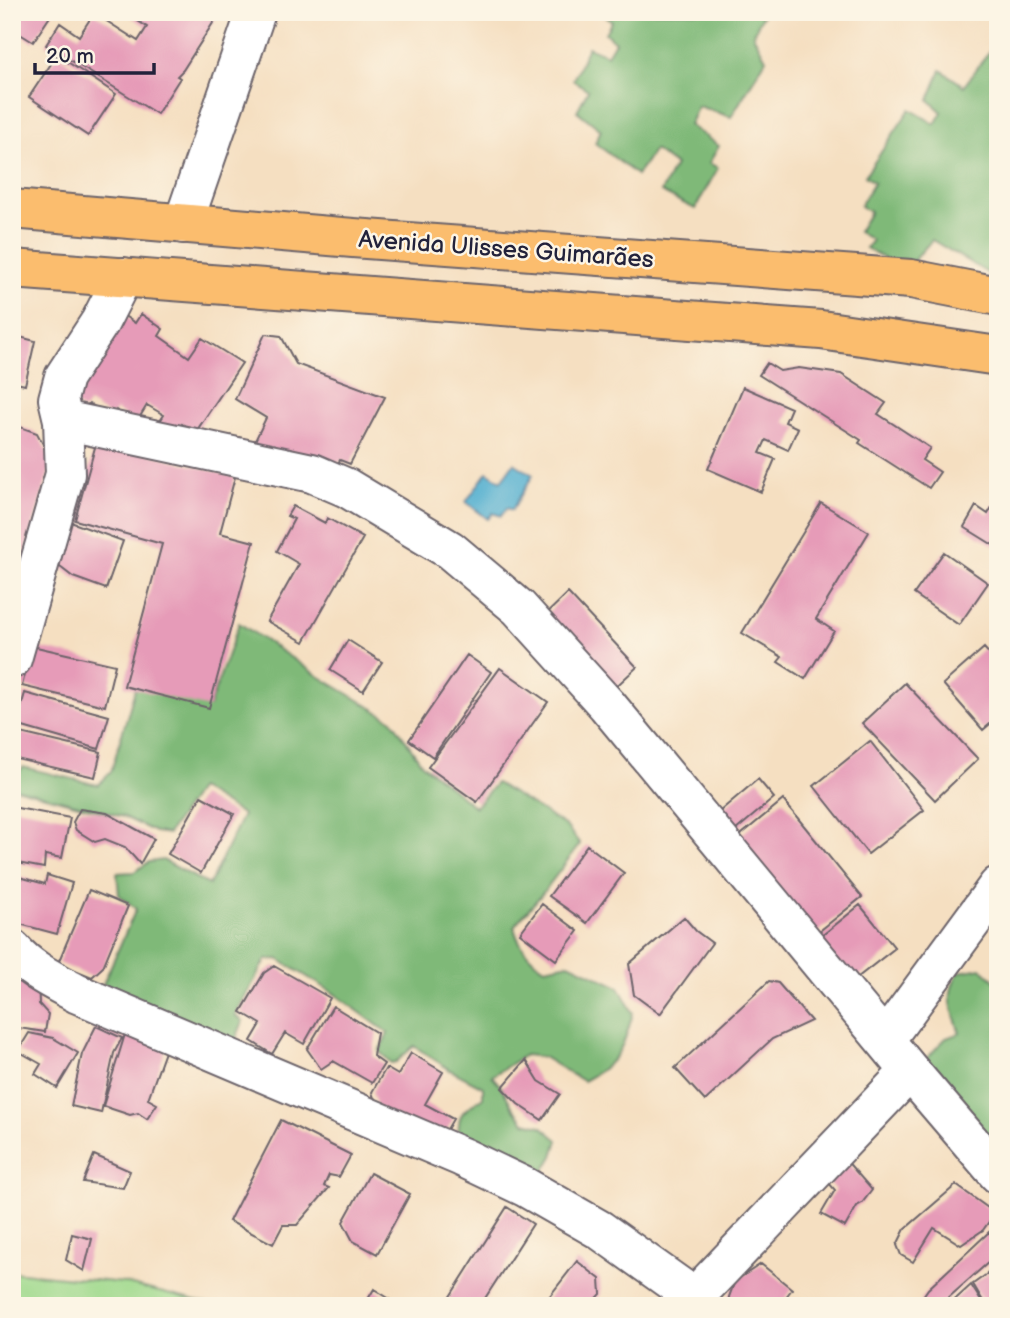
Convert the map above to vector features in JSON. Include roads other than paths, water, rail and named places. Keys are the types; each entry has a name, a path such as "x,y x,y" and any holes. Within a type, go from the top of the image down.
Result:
{"main road":[{"name":"Avenida Ulisses Guimarães","path":"12,209 911,279 998,296"},
{"path":"12,270 821,330 998,356"}],"street":[{"path":"183,224 256,12"},
{"path":"12,659 65,474 63,420 58,399 64,377 100,322 123,277"},
{"path":"63,420 312,473 347,488 450,550 519,608 607,705 909,1071 998,1174"},
{"path":"885,1040 998,886"},
{"path":"12,949 21,960 43,976 78,994 462,1157 525,1187 600,1230 690,1302 909,1071"}],"water":[{"path":"514,463 533,475 512,510 507,508 501,516 493,513 488,519 466,502 487,472 501,481"}]}
